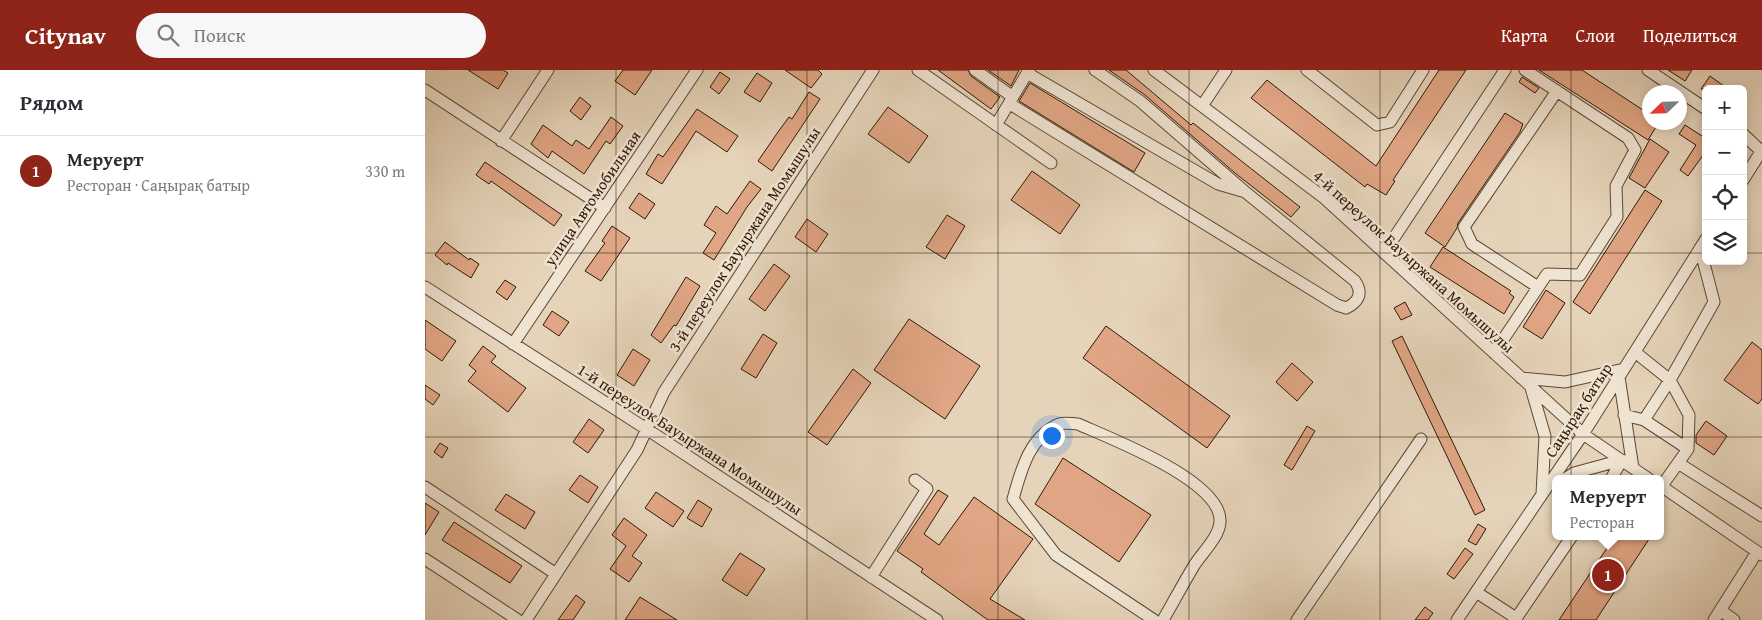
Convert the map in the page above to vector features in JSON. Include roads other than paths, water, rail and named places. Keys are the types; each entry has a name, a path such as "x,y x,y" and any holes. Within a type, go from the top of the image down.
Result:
{"street":[{"path":"501,140 548,70"},
{"name":"улица Автомобильная","path":"513,344 697,70"},
{"name":"3-й переулок Бауыржана Момышулы","path":"526,620 637,450 645,428 664,392 873,70"},
{"path":"918,70 1051,163"},
{"path":"975,70 1011,101 1337,305 1346,308 1354,304 1359,296 1360,288 1355,281 1243,191 1140,101 1095,70"},
{"name":"4-й переулок Бауыржана Момышулы","path":"1154,70 1323,197 1583,434 1643,475"},
{"path":"1203,106 1226,70"},
{"path":"1307,70 1377,125 1389,122 1423,70"},
{"path":"1384,253 1505,70"},
{"path":"1494,353 1547,274 1580,276 1617,217 1616,186 1635,150 1628,138 1525,70"},
{"path":"1648,70 1702,105"},
{"path":"995,125 1028,71 1218,184 1243,191"},
{"path":"425,90 605,208"},
{"path":"1538,287 1472,244 1464,227 1557,91"},
{"path":"1746,175 1762,151 1747,138"},
{"name":"Саңырақ батыр","path":"1556,475 1702,246"},
{"path":"1644,420 1670,380 1714,302 1707,265"},
{"name":"1-й переулок Бауыржана Момышулы","path":"425,287 645,428 937,620"},
{"path":"1635,352 1670,380 1689,415 1688,449 1664,483"},
{"path":"1521,378 1565,382 1622,373 1624,415 1633,468"},
{"path":"1531,388 1545,436 1543,494"},
{"path":"1624,415 1644,420 1688,449"},
{"path":"1154,620 1056,555 1013,499 1024,461 1044,434 1060,423 1078,424 1178,471 1205,492 1216,508 1220,521 1213,538 1195,564 1163,620"},
{"path":"1297,620 1421,439"},
{"path":"1570,475 1622,460"},
{"path":"1613,475 1622,460"},
{"path":"1678,463 1762,516"},
{"path":"871,577 927,489 915,480"},
{"name":"Саңырақ батыр","path":"1457,620 1552,480"},
{"path":"425,487 556,574"},
{"path":"1543,494 1552,487"},
{"path":"1664,489 1759,553 1717,615 1734,620"},
{"path":"1476,592 1516,619 1569,540"},
{"path":"425,559 518,620"}],"place":[{"name":"Меруерт","path":"1608,575"}]}
